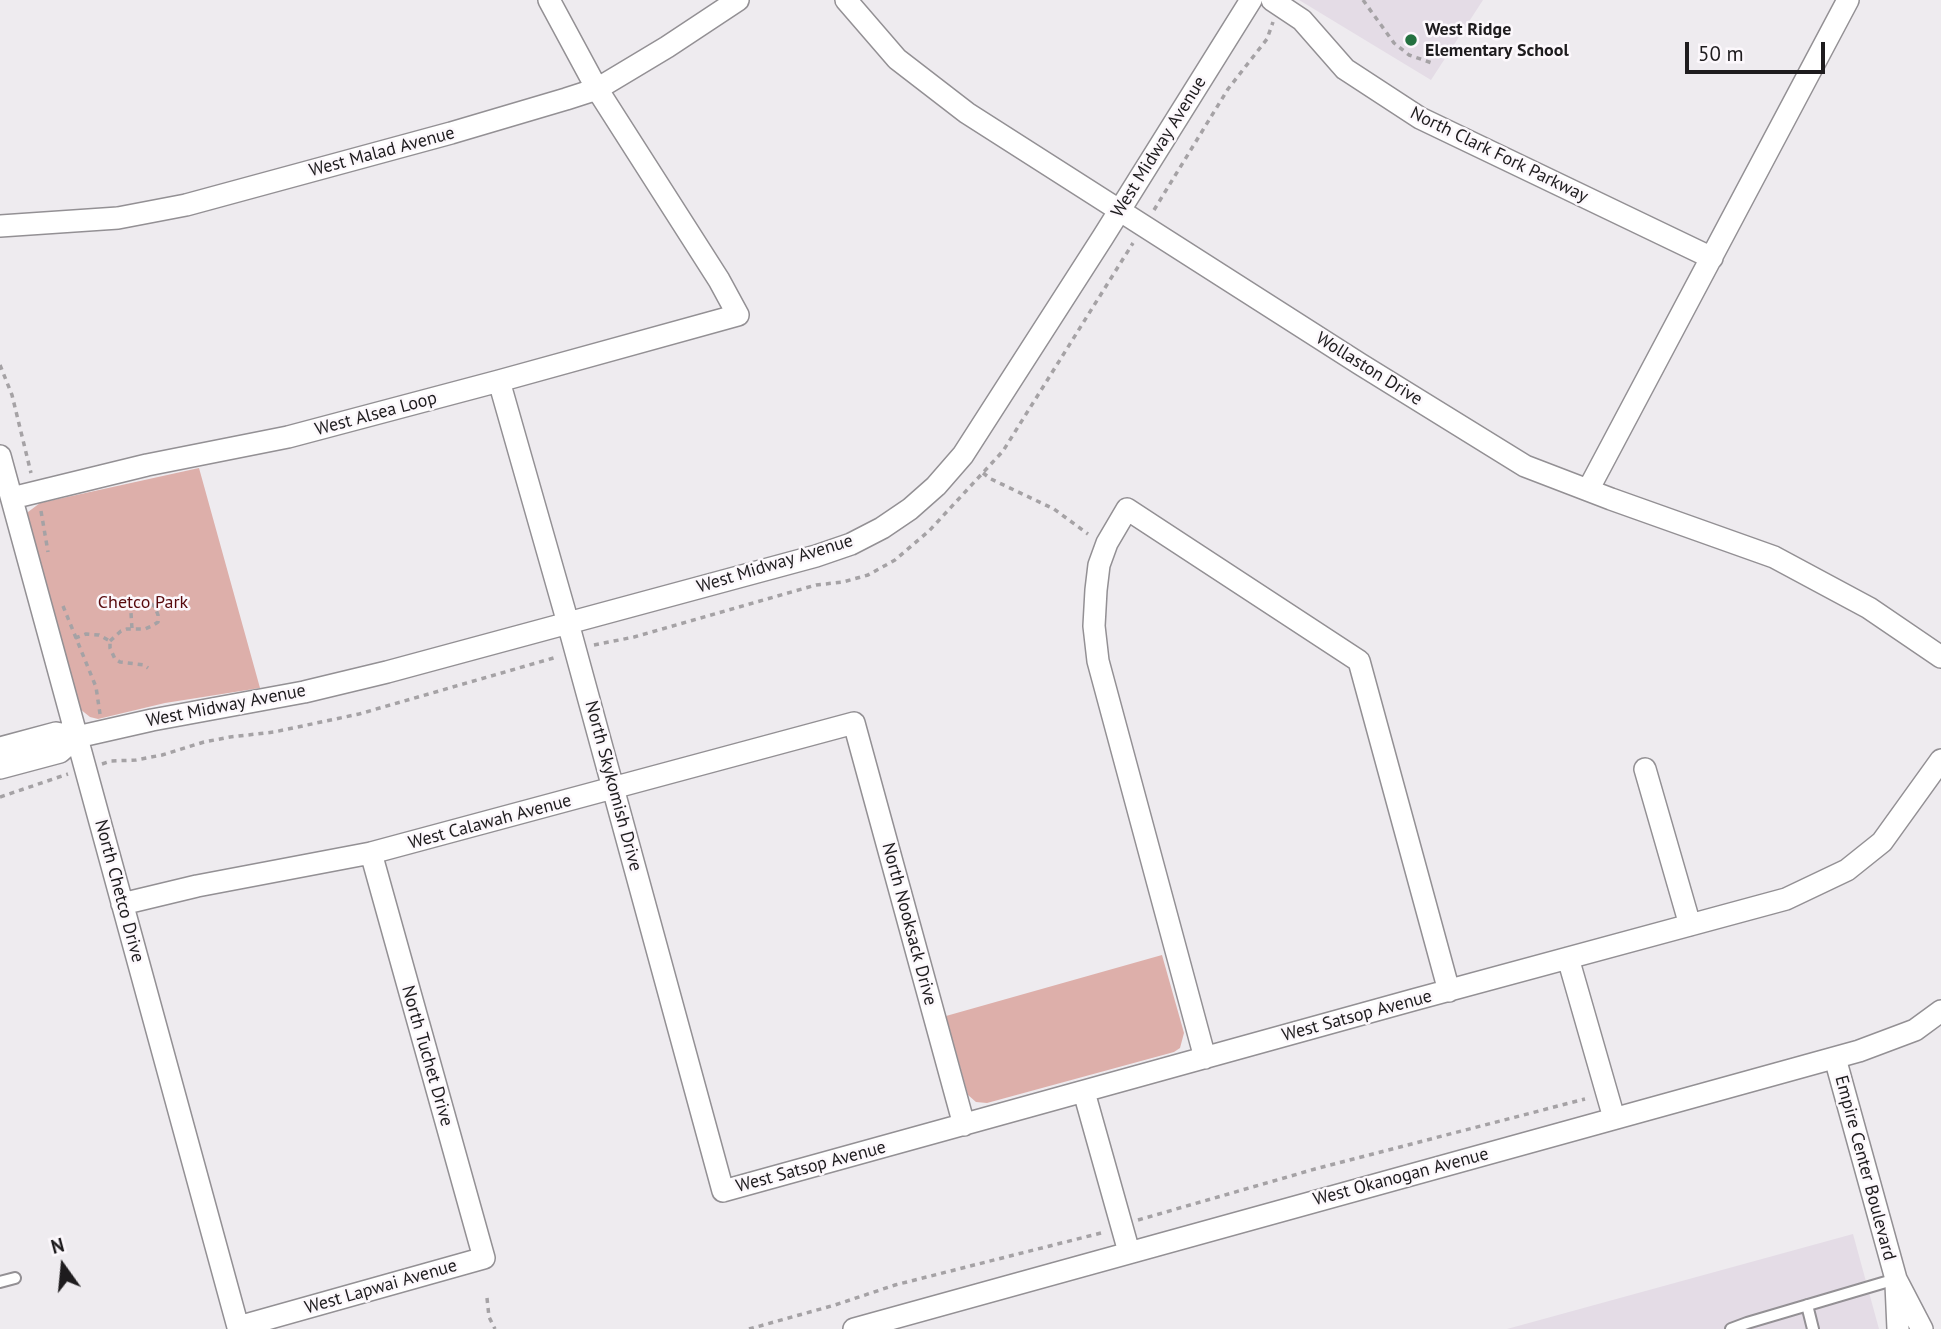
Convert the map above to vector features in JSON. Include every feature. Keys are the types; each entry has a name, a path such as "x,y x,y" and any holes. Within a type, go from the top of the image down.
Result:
{"street":[{"path":"549,0 597,89"},
{"name":"West Malad Avenue","path":"0,226 118,218 186,205 438,137 597,89 738,0"},
{"name":"Wollaston Drive","path":"846,0 897,59 967,113 1525,466 1774,557 1869,608 1941,657"},
{"name":"West Midway Avenue","path":"0,748 56,733 77,737 341,684 816,556 851,544 882,528 910,509 936,486 963,455 1251,0"},
{"path":"1588,490 1848,0"},
{"name":"North Clark Fork Parkway","path":"1278,4 1302,20 1345,69 1420,118 1712,258"},
{"name":"West Alsea Loop","path":"12,498 146,465 288,437 738,315 719,280 597,89"},
{"name":"North Skykomish Drive","path":"499,381 576,651 723,1191"},
{"name":"North Chetco Drive","path":"0,456 238,1326"},
{"path":"1205,1058 1098,661 1094,626 1099,565 1107,543 1127,509 1359,661 1450,990"},
{"name":"West Calawah Avenue","path":"122,904 197,886 371,853 855,723"},
{"name":"North Nooksack Drive","path":"855,723 964,1125"},
{"name":"West Midway Avenue","path":"0,768 60,752 77,737"},
{"name":"West Satsop Avenue","path":"723,1191 1786,900 1847,870 1882,842 1941,760"},
{"path":"1645,769 1690,925"},
{"name":"North Tuchet Drive","path":"371,853 484,1258"},
{"path":"1568,958 1614,1118"},
{"name":"West Okanogan Avenue","path":"854,1329 1859,1051 1915,1030 1941,1011"},
{"name":"Empire Center Boulevard","path":"1835,1058 1896,1279 1922,1329"},
{"path":"1084,1092 1129,1252"},
{"name":"West Lapwai Avenue","path":"238,1326 484,1258"},
{"name":"Empire Center Boulevard","path":"1896,1279 1898,1329"}],"lane":[{"path":"0,1282 15,1278"},
{"path":"1731,1329 1896,1279"},
{"path":"1807,1305 1813,1329"}],"path":[{"path":"1363,0 1394,43 1409,55 1432,63"},
{"path":"0,797 111,761 136,760 217,740 274,732 359,714 592,645 634,637 816,585 843,582 868,575 895,560 929,531 1003,451 1228,89 1267,39 1278,4"},
{"path":"0,365 12,395 42,513 51,564"},
{"path":"983,473 1054,509 1088,534"},
{"path":"132,629 131,613 135,606 144,602 155,607 159,615 158,622 145,629 121,631 110,641 115,659 148,668"},
{"path":"62,604 96,687 111,761"},
{"path":"75,638 86,634 99,635 110,641"},
{"path":"749,1329 895,1285 1106,1231 1315,1169 1586,1099"},
{"path":"487,1298 489,1317 495,1329"}],"shaded area":[{"name":"West Ridge Elementary School","path":"1299,0 1483,0 1431,80"},
{"path":"1853,1234 1879,1329 1507,1329"}],"green space":[{"name":"Chetco Park","path":"199,468 260,688 165,703 98,719 90,717 80,709 75,696 27,518 28,512 40,503"},
{"path":"1162,955 1184,1033 1180,1048 1174,1052 987,1103 976,1102 968,1095 946,1016"}],"place":[{"name":"West Ridge Elementary School","path":"1411,40"}]}
